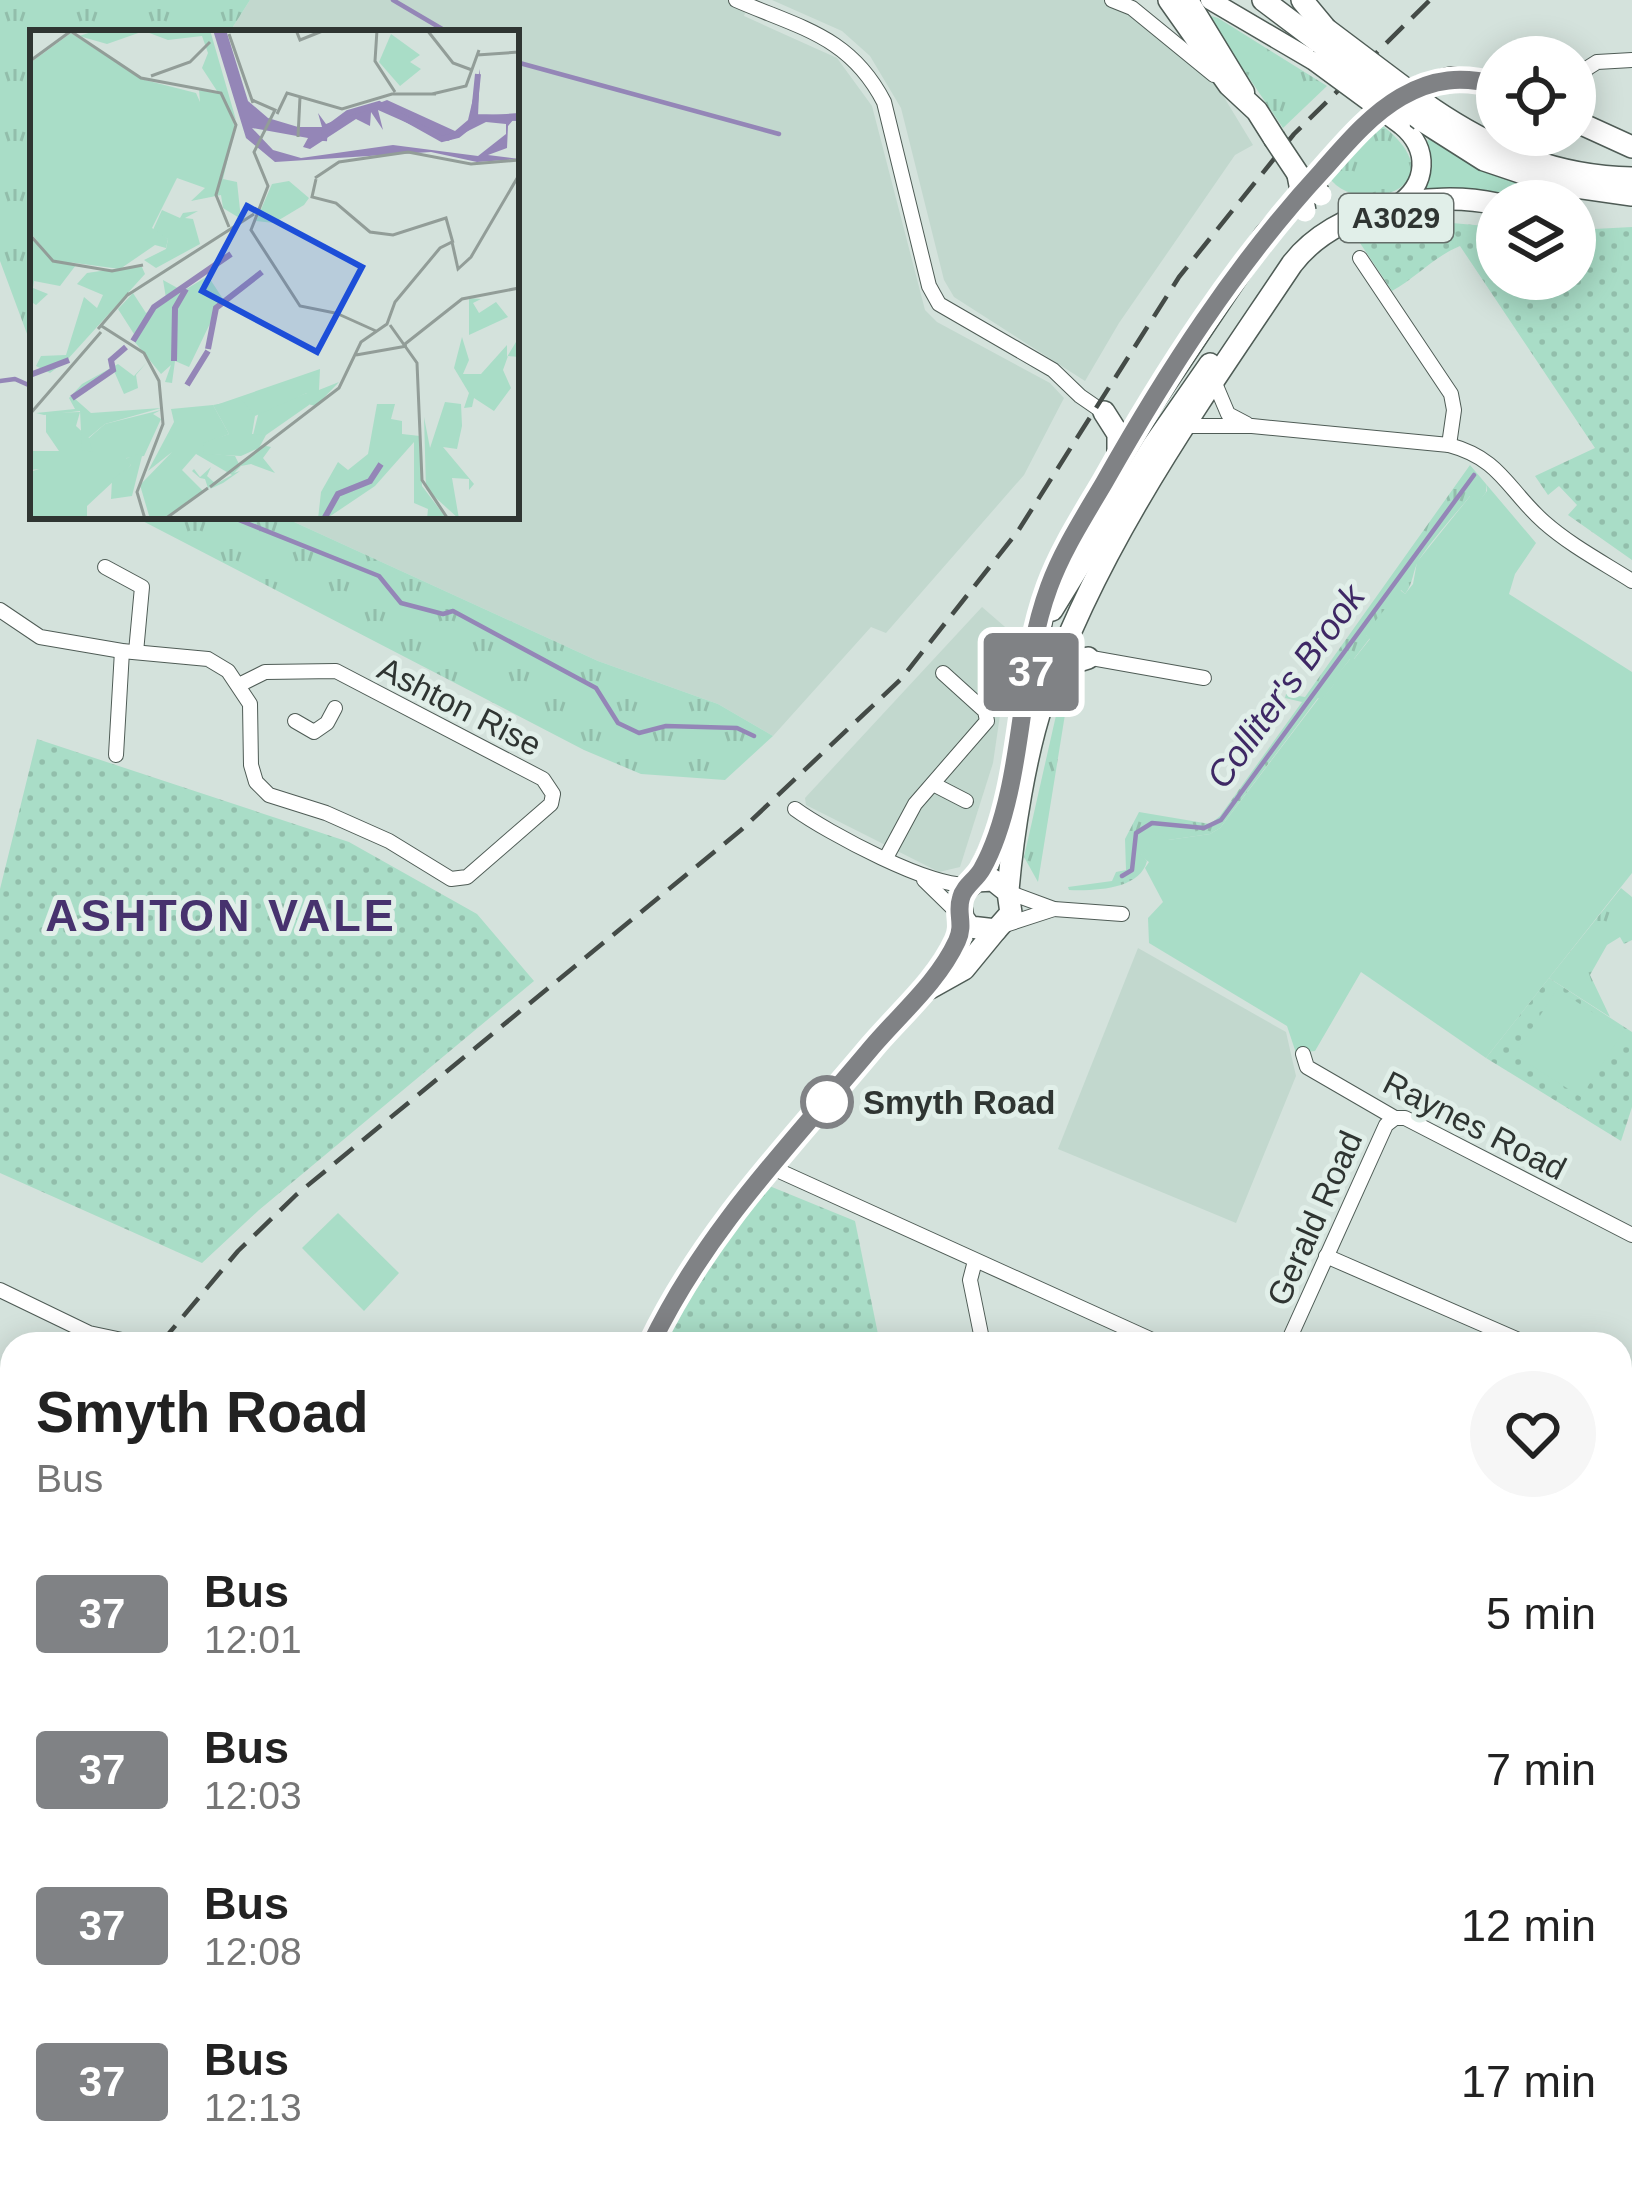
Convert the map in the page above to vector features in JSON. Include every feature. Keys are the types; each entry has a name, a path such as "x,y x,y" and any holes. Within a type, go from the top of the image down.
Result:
{"highway":[{"name":"A3029","path":"1169,0 1229,86 1257,112 1313,203"},
{"path":"1263,0 1418,118 1484,160 1555,184 1632,196"},
{"path":"1286,0 1320,44"},
{"path":"1302,0 1320,44"},
{"name":"A3029","path":"657,1332 689,1270 754,1187 923,992 958,940 963,920 959,902 996,837 1009,793 1038,638 1057,568 1132,432 1265,235 1363,126 1422,86 1451,78 1476,82"},
{"path":"1418,118 1540,165 1591,177 1632,178"},
{"path":"1596,130 1632,147"},
{"path":"1596,200 1632,196"},
{"name":"A3029","path":"923,992 964,969 1011,913 1012,842 1037,727 1063,652 1113,545 1158,469 1301,252 1324,232 1374,210 1476,202"},
{"name":"A3029","path":"1313,203 1374,210"},
{"name":"A3029","path":"1038,638 1082,557 1297,237 1313,203"},
{"name":"A3029","path":"1301,252 1374,223 1476,208"},
{"path":"1104,412 1118,434 1118,457"},
{"path":"1030,677 1041,662 1063,652"},
{"path":"1054,674 1088,658"},
{"path":"973,882 993,880 1008,891"},
{"path":"963,920 978,931 999,928"},
{"name":"A3029","path":"754,1187 775,1169 794,1141"}],"main road":[{"name":"A3029","path":"1189,0 1257,112"},
{"path":"1210,0 1320,44"},
{"name":"A3029","path":"1397,205 1416,187 1423,158 1417,144 1418,118"}],"street":[{"path":"736,0 833,42 872,80 890,123 929,286 939,304 1053,370 1080,396 1153,446 1158,469"},
{"path":"1112,0 1132,8 1229,86"},
{"path":"1596,63 1632,60"},
{"path":"1350,278 1363,263 1451,394 1454,410 1449,445"},
{"path":"1214,381 1232,418 1252,426"},
{"path":"1185,426 1252,426 1470,451 1492,464 1546,523 1632,581"},
{"path":"105,567 142,586 116,755"},
{"path":"0,610 40,637 208,659 241,685"},
{"path":"1063,652 1204,678"},
{"name":"Ashton Rise","path":"336,671 346,686 543,779 553,794 548,811 466,877 451,879 389,842 326,813 269,795 256,782 251,765 250,704 241,685 265,672 336,671"},
{"path":"887,856 906,817 983,728 987,717 943,673"},
{"path":"295,722 314,732 327,723 334,709"},
{"path":"933,784 966,801"},
{"path":"795,809 921,877 963,920"},
{"path":"921,877 952,886 973,882"},
{"path":"1008,891 1054,909 1122,914"},
{"path":"999,928 1054,909"},
{"name":"Raynes Road","path":"1303,1054 1307,1067 1395,1118 1405,1118 1632,1235"},
{"name":"Gerald Road","path":"1292,1332 1386,1125 1395,1118"},
{"path":"775,1169 1134,1332"},
{"path":"1326,1256 1500,1332"},
{"path":"975,1261 970,1280 981,1332"},
{"path":"0,1290 87,1332"}],"shaded area":[{"path":"250,0 750,0 744,16 837,58 872,106 925,310 937,322 1050,383 1064,398 1024,475 886,633 871,627 773,736 718,704 598,661 288,519 519,519 519,30 231,30"},
{"path":"772,0 1103,0 1131,10 1216,84 1253,145 1235,155 1119,323 1085,381 954,297 944,280 901,108 870,56 842,31"},
{"path":"982,607 1012,633 993,763 960,867 939,872 806,805 805,798"},
{"path":"1138,948 1286,1032 1296,1076 1236,1223 1058,1149"}],"green space":[{"path":"0,0 250,0 231,30 30,30 30,342 0,261"},
{"path":"1211,16 1218,18 1327,86 1283,128"},
{"path":"1379,123 1403,145 1411,164 1408,179 1396,190 1379,195 1342,189 1328,176"},
{"path":"1431,137 1476,167 1515,180 1476,180 1476,192 1417,196 1429,170 1426,142"},
{"path":"1476,225 1476,270 1460,246 1392,291 1360,243 1413,227"},
{"path":"1632,227 1632,560 1568,515 1577,505 1559,486 1548,495 1535,476 1595,448 1496,300 1596,300 1596,229"},
{"path":"1470,465 1486,484 1486,492 1479,502 1470,496 1432,542 1417,563 1405,594 1401,590 1366,635 1370,638 1322,700 1318,698 1220,828 1168,840 1141,855 1147,861 1143,870 1127,883 1069,890 1112,881 1116,872 1126,870 1125,839 1139,812 1210,824 1220,816 1302,702 1285,698 1286,694 1305,697"},
{"path":"1486,484 1536,543 1515,574 1509,594 1632,672 1632,873 1486,1058 1361,972 1315,1051 1296,1053 1287,1026 1149,943 1148,918 1163,902 1145,868 1149,862 1140,856 1158,832 1168,840 1220,828 1332,681 1370,639 1365,634 1400,590 1405,594 1413,584 1417,562 1471,495 1479,501"},
{"path":"139,519 288,519 598,661 718,704 773,736 725,780 641,774 584,750"},
{"path":"1072,671 1038,882 1024,857 1064,680"},
{"path":"37,739 349,842 477,914 534,981 202,1263 0,1173 0,889"},
{"path":"1621,888 1632,897 1632,940 1624,944 1620,937 1607,945 1590,975 1610,1017 1549,978"},
{"path":"1549,978 1632,1032 1632,1107 1621,1141 1486,1058"},
{"path":"1557,989 1623,1032 1581,1097 1515,1055"},
{"path":"767,1185 855,1221 878,1332 669,1332 696,1281"},
{"path":"338,1213 399,1273 364,1311 302,1248"}],"waterway":[{"path":"393,0 444,30"},
{"path":"519,63 779,134"},
{"name":"Colliter's Brook","path":"0,381 15,379 30,386"},
{"name":"Colliter's Brook","path":"1122,876 1132,870 1136,833 1152,823 1204,828 1221,820 1474,475"},
{"name":"Colliter's Brook","path":"236,519 379,576 401,603 443,614 453,611 596,688 618,723 639,733 666,726 737,728 754,736"}],"railway":[{"path":"170,1332 238,1251 296,1195 741,830 901,679 1018,531 1179,277 1294,134 1430,0"}],"bus line":[{"name":"37","path":"657,1332 708,1242 758,1178 923,992 958,940 964,921 959,902 987,860 1009,793 1047,591 1132,432 1224,291 1279,217 1363,126 1422,86 1451,78 1476,80"}],"place":[{"name":"Smyth Road","path":"827,1102"}],"district":[{"name":"ASHTON VALE","path":"221,915"}]}
